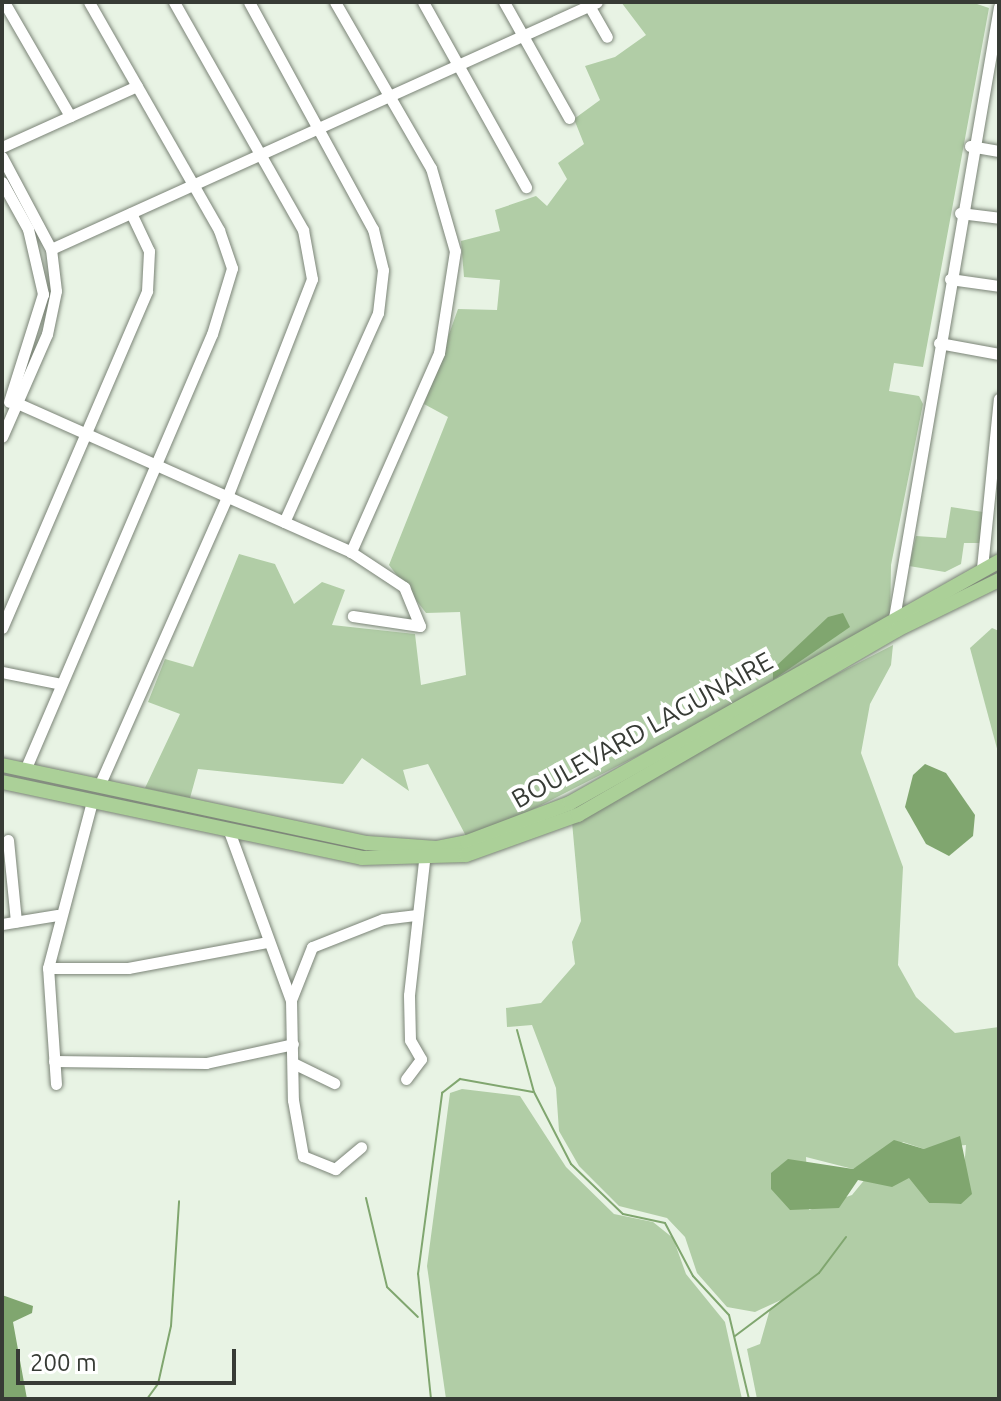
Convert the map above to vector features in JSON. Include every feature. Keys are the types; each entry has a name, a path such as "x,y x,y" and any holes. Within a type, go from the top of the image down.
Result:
{"main road":[{"name":"BOULEVARD LAGUNAIRE","path":"2,765 367,843 426,848 467,842 570,803 999,561"},
{"name":"BOULEVARD LAGUNAIRE","path":"2,782 362,858 424,861 500,848 578,815 897,630 999,580"}],"street":[{"path":"4,2 70,116"},
{"path":"25,770 156,463 232,268 193,185 89,2"},
{"path":"99,786 227,497 312,279 303,230 174,2"},
{"path":"249,2 373,229 383,297 284,522"},
{"path":"335,2 449,211 454,295 439,353 351,552"},
{"path":"423,2 526,187"},
{"path":"504,2 569,118"},
{"path":"51,249 591,3 607,37"},
{"path":"894,618 970,146 999,7"},
{"path":"2,147 137,86"},
{"path":"970,146 999,151"},
{"path":"2,157 51,249 55,306 2,418"},
{"path":"2,182 28,229 43,294 10,400 2,437"},
{"path":"2,628 89,437 150,275 149,251 131,213"},
{"path":"960,213 999,218"},
{"path":"950,279 999,286"},
{"path":"939,343 999,354"},
{"path":"982,568 999,399"},
{"path":"10,400 351,552 404,587 420,626 353,616"},
{"path":"2,672 61,684"},
{"path":"56,1084 48,968 57,915 92,802"},
{"path":"229,831 267,942 291,1000 293,1063 305,1159 335,1169 361,1147"},
{"path":"8,840 16,922"},
{"path":"406,1079 421,1059 410,1040 415,915 424,861"},
{"path":"2,924 57,915"},
{"path":"291,1000 312,947 383,919 415,915"},
{"path":"48,968 128,968 267,942"},
{"path":"54,1061 206,1063 293,1044"},
{"path":"293,1063 334,1083"}],"shaded area":[{"path":"621,2 971,2 989,8 923,367 894,363 889,391 919,396 923,404 891,565 890,627 520,816 466,836 428,764 403,770 409,791 362,758 343,784 198,769 190,798 145,788 180,714 148,702 165,659 193,667 239,554 275,564 294,604 322,582 345,590 332,625 415,634 421,685 466,675 460,612 426,613 389,565 448,417 424,404 458,309 497,310 500,280 464,277 461,241 500,231 495,210 536,196 547,206 567,179 558,163 584,144 574,119 600,100 585,66 615,57 646,35"},
{"path":"951,507 983,512 980,543 964,543 961,564 945,572 909,566 916,536 946,538"},
{"path":"843,613 850,627 773,680 773,669 828,617"},
{"path":"992,628 999,631 999,756 970,648"},
{"path":"893,645 891,665 870,704 861,753 903,867 898,965 916,997 955,1033 999,1027 999,1399 757,1399 747,1349 760,1344 770,1309 781,1300 755,1312 727,1307 697,1273 685,1237 667,1218 619,1206 579,1166 559,1131 556,1088 532,1025 507,1027 506,1008 541,1003 575,964 572,942 581,921 571,811","holes":["903,1142 924,1149 966,1145 961,1204 929,1203 910,1177 866,1178 852,1195 809,1210 806,1157 853,1169"]},
{"path":"925,764 946,773 975,815 973,836 949,856 926,844 905,807 913,775"},
{"path":"462,1089 520,1096 566,1167 614,1214 653,1222 673,1238 686,1274 725,1322 742,1399 446,1399 427,1266 450,1093"},
{"path":"960,1136 972,1194 961,1204 929,1203 909,1178 892,1187 858,1180 839,1208 790,1210 771,1189 771,1173 788,1159 853,1169 894,1140 924,1149"},
{"path":"2,1295 33,1306 32,1313 13,1322 27,1399 2,1399"}],"waterway":[{"path":"517,1030 534,1092 571,1164 623,1214 665,1223 693,1276 729,1315 749,1399"},
{"path":"431,1399 418,1274 442,1093 460,1079 533,1092"},
{"path":"366,1198 387,1287 418,1317"},
{"path":"147,1399 158,1384 171,1326 179,1201"},
{"path":"735,1336 819,1273 846,1237"}]}
